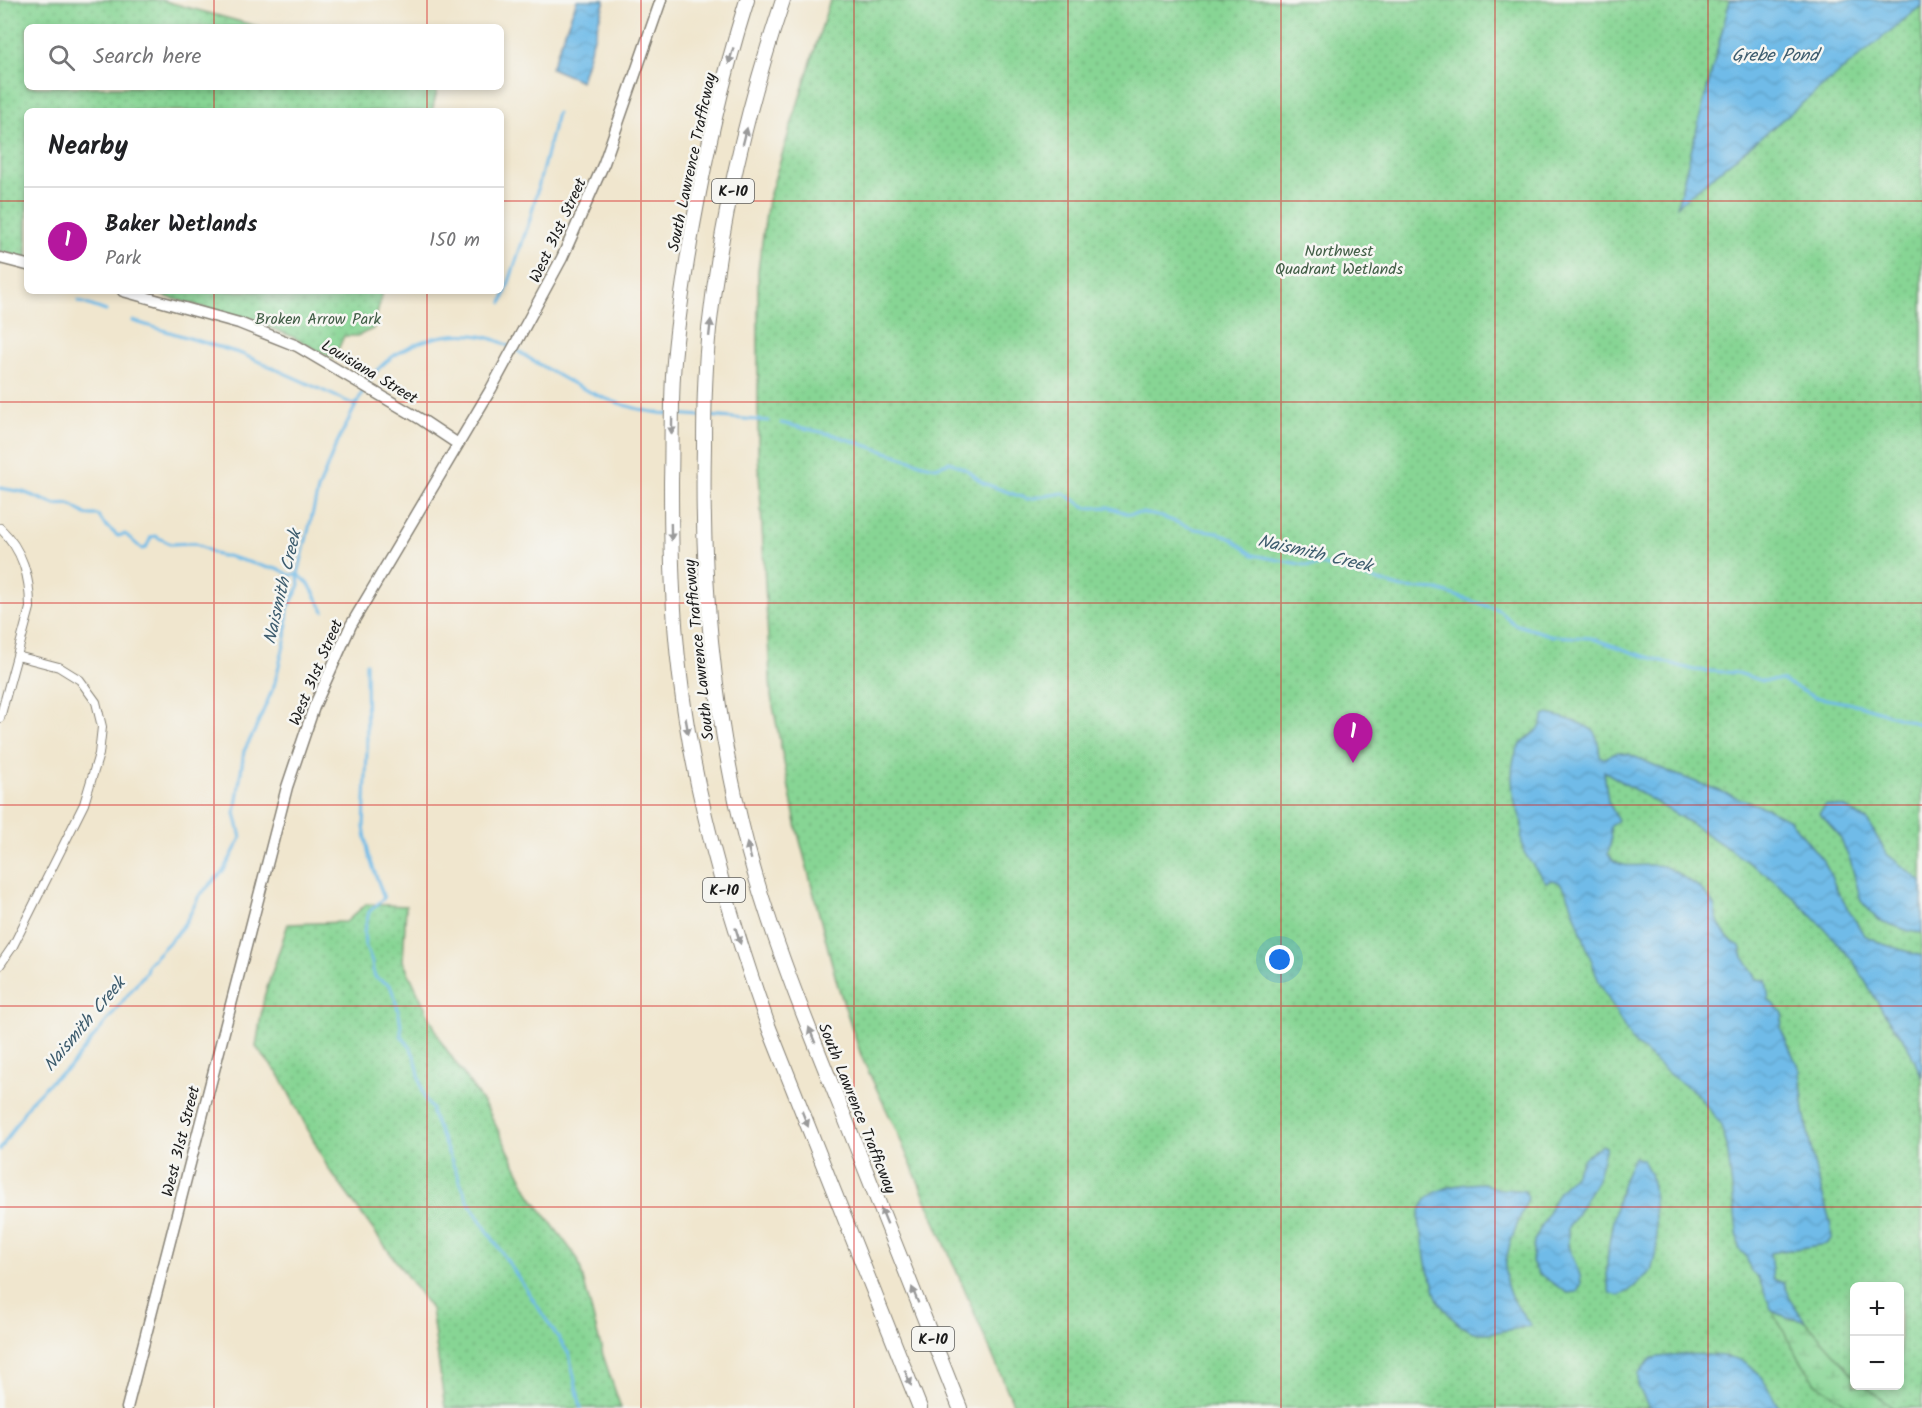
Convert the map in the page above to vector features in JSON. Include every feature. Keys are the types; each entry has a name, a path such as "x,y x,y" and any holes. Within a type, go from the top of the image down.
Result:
{"highway":[{"name":"South Lawrence Trafficway","path":"747,0 723,84 703,171 686,270 672,379 673,596 680,678 696,775 718,869 740,945 769,1028 920,1408"},
{"name":"South Lawrence Trafficway","path":"783,0 761,72 728,212 713,300 705,386 703,472 706,578 716,690 724,744 748,847 774,935 804,1017 960,1408"}],"main road":[{"name":"West 31st Street","path":"127,1408 284,798 303,735 351,625 491,389 566,249 600,172 661,0"},
{"path":"0,258 24,264"},
{"name":"Louisiana Street","path":"134,294 250,326 297,346 459,444"}],"street":[{"path":"0,528 18,550 29,579 30,608 0,718"},
{"path":"0,965 13,946 84,804 102,739 102,726 96,702 80,680 59,668 17,656"}],"green space":[{"path":"0,0 161,0 249,24 24,24 24,90 437,90 433,108 24,108 24,258 0,252"},
{"name":"Northwest Quadrant Wetlands","path":"830,0 1922,0 1922,1408 1015,1408 897,1132 862,1058 837,983 797,829 771,696 758,452 758,270 768,200"},
{"name":"Broken Arrow Park","path":"157,294 382,294 373,329 357,336 344,336 334,359 291,336 261,324"},
{"path":"366,904 406,906 403,961 442,1043 488,1110 531,1196 578,1259 603,1355 621,1408 445,1408 431,1309 328,1168 280,1076 256,1047 264,997 288,924 346,922"},
{"path":"1773,1311 1805,1321 1850,1372 1850,1390 1870,1390 1893,1408 1853,1408 1815,1382 1791,1345"}],"water":[{"path":"577,0 605,0 581,81 551,68"},
{"name":"Grebe Pond","path":"1730,0 1922,0 1922,5 1677,206"},
{"path":"1548,714 1591,729 1597,738 1600,757 1605,758 1618,752 1631,755 1768,809 1790,820 1825,863 1838,892 1864,935 1883,944 1922,956 1922,1078 1906,1042 1889,1021 1853,961 1795,899 1767,875 1690,823 1604,771 1608,801 1618,820 1610,827 1611,841 1608,854 1613,860 1625,865 1663,866 1694,884 1707,895 1714,905 1723,931 1740,946 1743,957 1757,979 1766,980 1769,1000 1783,1013 1781,1029 1800,1071 1804,1112 1832,1238 1826,1244 1770,1253 1773,1279 1784,1283 1792,1302 1805,1321 1772,1311 1758,1277 1751,1272 1746,1256 1739,1249 1727,1146 1720,1123 1696,1093 1670,1075 1632,1041 1599,982 1567,892 1560,883 1552,880 1546,882 1524,852 1522,822 1513,790 1512,775 1515,754 1521,744 1540,727 1543,717"},
{"path":"1826,805 1844,807 1867,820 1887,854 1922,882 1922,933 1878,920 1861,901 1851,863 1839,835 1819,813"},
{"path":"1602,1145 1606,1147 1597,1180 1568,1228 1568,1246 1580,1275 1581,1285 1577,1292 1567,1293 1538,1273 1532,1262 1534,1241 1559,1191 1574,1175 1584,1158"},
{"path":"1634,1157 1643,1160 1650,1173 1657,1249 1651,1271 1629,1291 1619,1296 1610,1293 1607,1263 1609,1244 1622,1186"},
{"path":"1484,1183 1499,1189 1525,1191 1528,1198 1510,1243 1506,1278 1512,1299 1531,1325 1489,1333 1466,1329 1453,1319 1438,1301 1434,1282 1426,1263 1419,1224 1421,1207 1434,1193 1453,1186"},
{"path":"1683,1354 1723,1356 1745,1362 1761,1377 1779,1408 1649,1408 1638,1386 1638,1373 1652,1358"}],"waterway":[{"path":"502,303 530,219 557,113"},
{"path":"78,301 106,311"},
{"path":"133,321 242,354 355,405"},
{"name":"Naismith Creek","path":"367,384 379,368 394,355 432,338 473,335 493,339 510,347"},
{"name":"Naismith Creek","path":"516,350 570,382 608,399 648,411 669,414"},
{"name":"Naismith Creek","path":"0,1150 30,1102 53,1079 70,1067 146,972 148,964 176,935 187,920 199,896 224,870 241,838 235,813 244,751 274,686 286,637 288,608 299,587 298,574 318,490 335,447 364,389"},
{"name":"Naismith Creek","path":"675,414 702,416"},
{"name":"Naismith Creek","path":"708,416 769,421"},
{"name":"Naismith Creek","path":"781,423 834,435 923,464 936,467 950,462 967,470 983,483 1027,499 1063,493 1087,508 1108,507 1129,514 1143,513 1162,517 1195,529 1217,532 1232,539 1253,555 1310,566 1325,565 1402,588 1438,590 1499,610 1514,624 1553,636 1591,638 1694,670 1738,673 1763,681 1781,680 1814,697 1859,705 1922,725"},
{"path":"0,488 23,492 56,505 69,504 87,515 98,515 104,524 118,536 125,534 142,549 146,548 151,537 155,536 171,544 194,543 220,556 277,568 290,575 298,574 309,584 324,611"},
{"path":"366,663 367,750 364,827 369,856 384,898 369,912 364,932 365,945 376,978 390,985 401,1023 401,1036 415,1058 424,1096 432,1109 432,1114 469,1203 569,1354 581,1408"}],"place":[{"name":"Baker Wetlands","path":"1353,763"}]}
